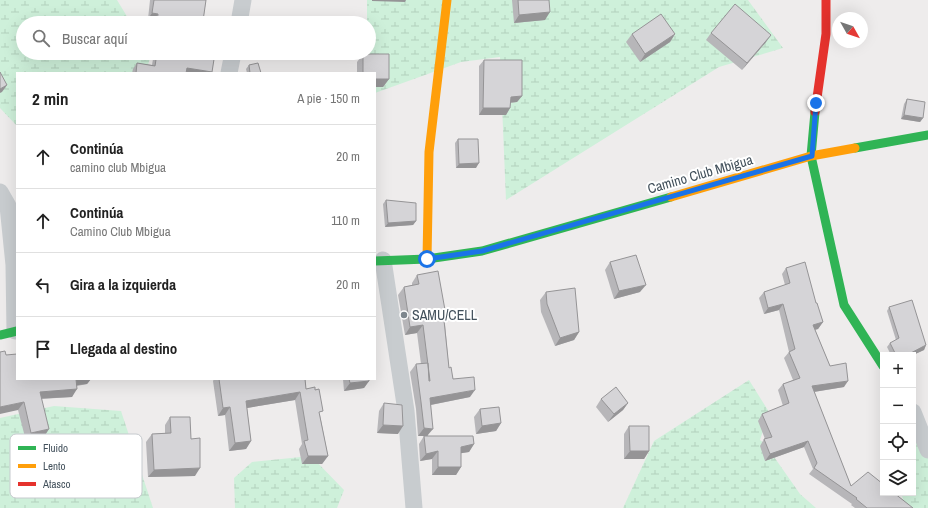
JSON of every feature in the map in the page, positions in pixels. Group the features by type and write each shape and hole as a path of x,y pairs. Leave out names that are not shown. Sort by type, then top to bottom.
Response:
{"street":[{"path":"240,16 243,0"},
{"path":"414,508 406,411 379,261 427,259 429,152 447,0"},
{"path":"826,0 826,34 816,103 812,156 844,305 880,361"},
{"path":"229,72 232,60"},
{"name":"Camino Club Mbigua","path":"427,259 482,251 812,156 928,135"},
{"path":"0,192 8,206 14,265 11,332"},
{"path":"916,420 928,450"}],"green space":[{"path":"0,0 117,0 127,16 16,16 16,60 150,60 145,72 16,72 16,125 0,108"},
{"path":"367,0 748,0 783,48 719,67 506,200 500,57 461,62 376,93 376,72 368,72 368,60 376,60 376,16 367,16"},
{"path":"749,380 769,412 760,440 765,444 800,494 816,508 623,508 654,441"},
{"path":"54,406 121,411 129,434 10,434 10,498 142,498 142,475 153,508 0,508 0,418"},
{"path":"916,442 928,446 928,508 906,508 902,496 916,496"},
{"path":"311,456 344,490 337,508 235,508 234,478 252,462"}],"building":[{"path":"154,0 206,0 204,16 158,16 158,14 152,13"},
{"path":"518,0 549,0 550,12 519,15"},
{"path":"735,4 771,35 747,63 711,33"},
{"path":"661,14 675,34 645,54 632,34"},
{"path":"376,54 389,54 389,79 376,79 376,72 363,72 363,60 376,60"},
{"path":"156,60 214,60 212,72 187,68 186,72 136,72 137,63 155,66"},
{"path":"484,60 522,60 522,96 511,97 510,108 483,108"},
{"path":"258,63 261,72 250,72 249,65"},
{"path":"0,72 7,85 0,89"},
{"path":"907,99 925,102 923,118 904,115"},
{"path":"458,139 478,139 479,163 459,164"},
{"path":"386,200 416,203 416,221 388,223"},
{"path":"636,255 646,285 619,291 610,262"},
{"path":"805,262 816,303 823,322 813,325 830,366 846,363 848,381 812,386 851,486 868,472 880,482 880,496 898,496 913,508 867,508 856,499 857,498 814,468 817,463 808,441 770,454 764,439 772,437 762,414 789,403 783,384 800,378 789,352 795,349 783,304 768,308 764,292 790,283 786,268"},
{"path":"438,271 445,310 443,311 449,368 451,367 453,379 474,377 475,390 430,398 433,429 424,428 416,364 428,363 423,325 410,327 404,287 419,284 417,275"},
{"path":"575,288 579,332 560,338 547,304 546,292"},
{"path":"912,300 926,345 913,352 894,352 890,343 899,338 889,307"},
{"path":"5,351 6,355 16,354 16,380 76,380 77,389 40,392 49,429 31,433 24,402 0,407 0,352"},
{"path":"219,380 305,380 306,389 315,387 315,390 319,389 323,411 319,412 328,456 308,456 304,441 308,440 300,392 246,401 251,441 235,443 230,407 223,408"},
{"path":"349,380 369,380 369,381 350,383"},
{"path":"616,387 628,403 614,414 601,399"},
{"path":"384,403 402,405 403,426 383,425"},
{"path":"499,407 501,423 482,426 480,409"},
{"path":"170,417 190,417 191,439 200,438 200,468 154,470 152,434 171,433"},
{"path":"629,426 649,426 649,451 630,451"},
{"path":"424,436 473,436 474,444 461,447 461,467 438,467 438,451 426,454"}],"traffic: fast":[{"path":"815,112 811,156 844,305 880,361"},
{"path":"855,148 928,135"},
{"path":"376,261 427,259 482,251 671,197"},
{"path":"0,335 16,331"}],"traffic: slow":[{"path":"427,259 429,152 447,0"},
{"path":"671,197 811,156 855,148"}],"traffic: jam":[{"path":"815,112 826,34 826,0"}],"place":[{"name":"SAMU/CELL","path":"404,315"}],"route":[{"path":"427,259 482,251 812,156 816,103"}]}
